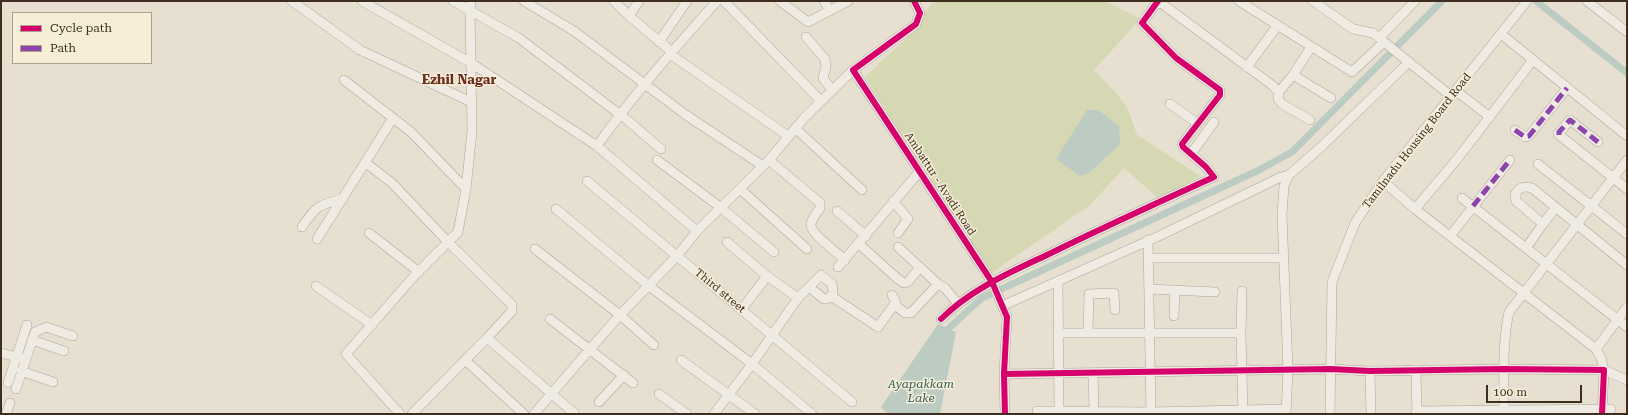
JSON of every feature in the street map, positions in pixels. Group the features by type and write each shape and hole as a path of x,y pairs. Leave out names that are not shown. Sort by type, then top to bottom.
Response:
{"street":[{"path":"292,1 360,50 471,102"},
{"path":"362,1 471,63 597,146 697,231"},
{"path":"453,1 471,5 519,38 620,114 661,149"},
{"path":"524,1 574,32 686,114 766,163 820,203 820,208 810,225 811,229 845,260"},
{"path":"614,1 628,16 671,53 788,136"},
{"path":"628,16 639,1"},
{"path":"659,42 687,1"},
{"path":"597,146 620,114 645,84 718,1"},
{"path":"724,1 821,101"},
{"path":"780,1 808,22 848,1"},
{"path":"824,1 830,11"},
{"path":"534,414 620,314 649,286 720,207 766,163 795,128 821,101 853,70 916,24 920,13 914,1"},
{"path":"941,319 958,304 992,284 1107,225 1214,177 1210,171 1183,147 1182,144 1220,95 1220,90 1176,58 1142,23 1158,1 1279,92"},
{"path":"1239,1 1352,72 1384,42 1415,1"},
{"path":"1313,1 1353,29 1368,31 1409,62 1490,117"},
{"path":"1587,1 1627,32"},
{"name":"Tamilnadu Housing Board Road","path":"1330,414 1332,282 1355,223 1383,181 1527,2"},
{"path":"400,414 346,354 419,272 458,232 466,189 472,131 471,5"},
{"path":"1247,67 1277,26"},
{"path":"1501,34 1627,136"},
{"path":"806,37 826,59 826,67 823,78 832,90"},
{"path":"1310,120 1279,102 1278,99 1279,92 1293,75 1311,47"},
{"path":"1415,209 1490,117 1533,60"},
{"path":"1001,301 1058,280 1148,240 1275,180 1289,175 1409,62"},
{"name":"Ambattur - Avadi Road","path":"853,70 920,171 992,284 1001,301 1007,317 1004,374 1005,414"},
{"path":"1293,75 1332,98"},
{"path":"344,80 411,132 466,189"},
{"path":"1515,130 1525,137 1528,136 1567,88"},
{"path":"1170,104 1197,123"},
{"path":"317,239 394,118"},
{"path":"1598,142 1570,120 1558,134 1627,189"},
{"path":"1191,154 1214,122"},
{"path":"795,128 862,190"},
{"path":"657,160 720,207 774,252"},
{"path":"1450,236 1510,160"},
{"path":"1504,413 1506,322 1509,312 1627,160"},
{"path":"366,162 392,183 448,242 512,305 512,311 412,414"},
{"path":"1538,164 1627,234"},
{"path":"838,267 920,171"},
{"path":"1037,411 1059,413 1286,412 1288,370 1282,214 1284,186 1289,175"},
{"name":"Third street","path":"587,181 852,402"},
{"path":"1383,181 1415,209 1596,350 1601,358 1604,370 1605,411 1416,413 1416,370"},
{"path":"1543,224 1516,201 1515,194 1521,188 1532,188 1627,265"},
{"path":"740,189 807,248"},
{"path":"1462,198 1627,327"},
{"path":"302,227 311,213 318,206 343,199"},
{"path":"893,202 908,219 898,233"},
{"path":"1526,248 1556,207"},
{"path":"556,209 649,286 752,364 812,414"},
{"path":"837,210 866,236"},
{"path":"370,233 419,272"},
{"path":"1148,240 1151,413"},
{"path":"727,242 768,276 798,298"},
{"path":"859,244 904,283 908,282 920,267"},
{"path":"898,247 938,284 945,288 958,304"},
{"path":"535,249 620,314 654,345"},
{"path":"1149,258 1284,258"},
{"path":"714,414 752,364 798,298 821,275 832,284 831,296"},
{"path":"742,309 768,276"},
{"path":"1058,280 1059,413"},
{"path":"895,305 905,313 911,313 938,284"},
{"path":"316,286 372,325"},
{"path":"809,287 824,300 831,296"},
{"path":"1149,289 1215,292"},
{"path":"1174,316 1175,290"},
{"path":"1242,291 1241,333 1243,412"},
{"path":"1088,333 1089,294 1114,293 1115,310"},
{"path":"831,296 878,327 895,305 896,300 892,295"},
{"path":"1596,350 1627,307"},
{"path":"550,319 633,383"},
{"path":"8,383 16,356 28,325"},
{"path":"16,388 35,332 46,326 73,336"},
{"path":"1058,333 1241,333"},
{"path":"487,338 575,414"},
{"path":"32,340 64,351"},
{"path":"1,353 26,359"},
{"path":"465,360 524,414"},
{"path":"682,360 730,394 755,414"},
{"path":"1004,374 1330,369 1370,371 1504,369 1604,370 1627,380"},
{"path":"21,371 53,382"},
{"path":"1370,371 1371,414"},
{"path":"1093,373 1094,412"},
{"path":"599,402 624,375"},
{"path":"659,394 686,414"},
{"path":"6,414 10,403"}],"green space":[{"path":"934,1 1105,1 1139,18 1135,25 1094,70 1118,95 1128,109 1137,135 1200,176 1159,199 1124,168 1090,205 990,274 865,77 915,30 920,18"}],"water":[{"path":"1087,110 1098,110 1119,126 1120,144 1089,173 1080,176 1056,159"},
{"name":"Ayapakkam Lake","path":"938,324 956,332 940,414 888,414 881,407"}],"waterway":[{"path":"948,329 982,298 1257,171 1292,152 1442,1"},
{"path":"1536,1 1627,73"}],"marked path":[{"path":"1515,130 1525,137 1529,136 1567,88"},
{"path":"1559,135 1559,132 1570,120 1598,142"},
{"path":"1473,206 1510,160"}],"cycle path":[{"path":"914,1 920,13 916,24 853,70 992,282 1007,317 1004,374 1005,414"},
{"path":"941,319 965,299 992,282 1111,224 1214,177 1206,167 1183,147 1182,144 1220,95 1220,90 1176,58 1142,23 1158,1"},
{"path":"1004,374 1330,369 1370,371 1504,369 1604,370 1602,414"}],"district":[{"name":"Ezhil Nagar","path":"459,80"}]}
